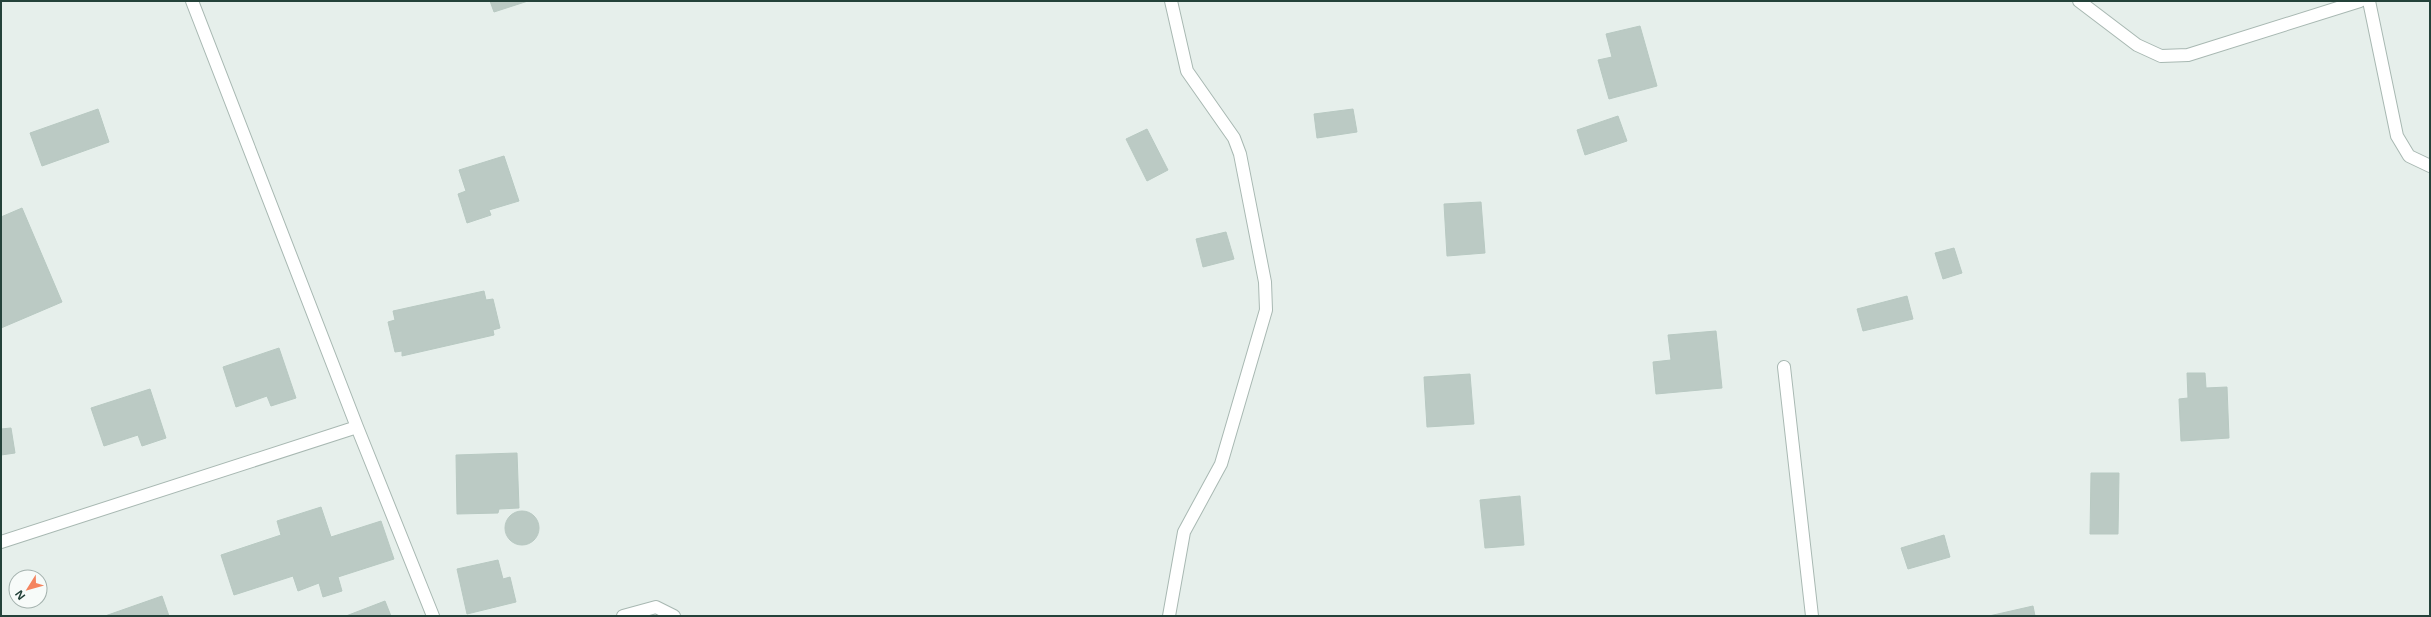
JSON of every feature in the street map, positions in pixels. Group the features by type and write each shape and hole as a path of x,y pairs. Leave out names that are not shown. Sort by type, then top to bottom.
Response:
{"street":[{"path":"192,1 357,427 433,616"},
{"path":"1169,616 1184,532 1221,464 1266,310 1265,282 1240,154 1234,138 1187,71 1171,1"},
{"path":"2079,1 2137,45 2161,56 2188,55 2360,1"},
{"path":"2369,1 2397,136 2409,156 2430,166"},
{"path":"1784,367 1812,616"},
{"path":"1,542 357,427"},
{"path":"623,616 656,608 674,616"}],"building":[{"path":"490,1 528,1 494,12"},
{"path":"1640,26 1657,86 1609,99 1598,60 1612,57 1606,34"},
{"path":"98,109 109,142 42,166 30,133"},
{"path":"1353,109 1357,132 1317,138 1314,114"},
{"path":"1618,116 1627,141 1585,155 1577,130"},
{"path":"1147,129 1168,170 1147,181 1126,139"},
{"path":"504,156 519,201 489,210 491,215 467,223 458,194 466,191 459,170"},
{"path":"1481,202 1485,253 1447,256 1444,204"},
{"path":"22,208 62,302 1,328 1,217"},
{"path":"1226,232 1234,259 1203,267 1196,239"},
{"path":"1954,248 1962,273 1943,279 1935,253"},
{"path":"484,291 486,300 493,299 500,328 493,330 494,335 402,356 402,351 395,352 388,322 395,320 393,311"},
{"path":"1907,296 1913,319 1863,331 1857,309"},
{"path":"1716,331 1722,388 1656,394 1653,362 1671,360 1668,335"},
{"path":"279,348 296,398 271,406 267,396 236,407 223,367"},
{"path":"2187,373 2205,373 2206,388 2227,387 2229,438 2181,441 2179,399 2188,398"},
{"path":"1470,374 1474,424 1427,427 1424,377"},
{"path":"150,389 166,438 142,446 138,435 104,446 91,408"},
{"path":"11,428 15,453 1,455 1,429"},
{"path":"517,453 519,508 499,509 498,513 457,514 456,455"},
{"path":"2091,473 2119,473 2118,534 2090,534"},
{"path":"1520,496 1524,545 1485,548 1480,500"},
{"path":"321,507 331,537 381,521 394,559 338,577 342,591 323,597 319,583 298,591 293,576 234,595 221,555 281,535 277,521"},
{"path":"525,511 534,516 538,521 538,535 534,540 529,544 519,545 515,544 506,535 505,525 506,521 515,512"},
{"path":"1944,535 1950,557 1908,569 1901,548"},
{"path":"498,560 503,579 510,577 516,602 467,614 457,569"},
{"path":"162,596 169,616 105,616"},
{"path":"385,601 391,616 346,616"},
{"path":"2033,606 2035,616 1989,616"}]}
